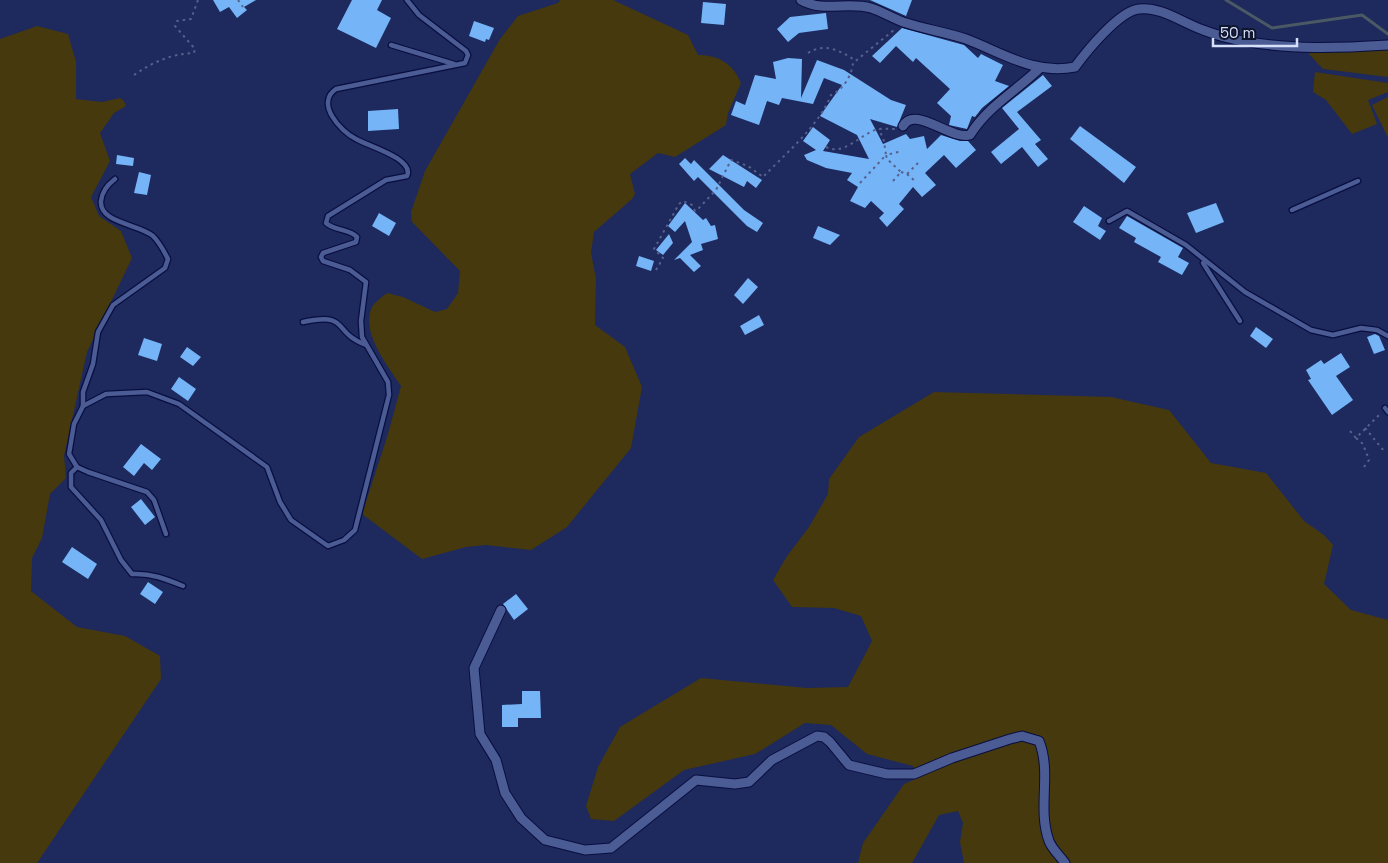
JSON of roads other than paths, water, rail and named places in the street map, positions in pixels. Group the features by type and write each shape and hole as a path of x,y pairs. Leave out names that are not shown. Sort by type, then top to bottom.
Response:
{"street":[{"path":"801,0 825,8 860,5 903,22 949,33 1020,63 1040,68 1064,69 1075,67 1087,50 1125,15 1138,9 1152,10 1203,30 1243,41 1320,47 1384,45"},
{"path":"903,126 911,118 917,118 946,131 970,135 993,106 1023,84 1040,68"},
{"path":"501,610 474,668 480,734 496,760 505,793 521,818 545,840 585,850 611,848 696,780 735,784 749,782 772,760 817,736 824,737 830,742 849,765 887,774 914,774 952,758 1022,736 1039,741 1046,761 1044,819 1050,842 1065,863"}],"lane":[{"path":"83,406 106,394 146,392 178,404 267,467 280,502 291,520 328,546 344,540 355,530 389,395 388,382 362,337 361,321 366,282 350,270 323,261 321,257 323,253 356,242 357,237 354,234 332,229 326,223 328,216 386,180 408,176 409,172 408,166 384,150 354,138 334,119 328,108 329,93 336,88 465,63 468,55 466,51 419,15 407,0"},
{"path":"391,45 456,64"},
{"path":"115,179 105,187 101,200 101,209 105,215 152,236 168,259 165,268 113,304 98,332 93,364 83,392 83,406 74,424 69,454 77,467 147,492 154,500 166,534"},
{"path":"1292,210 1358,181"},
{"path":"1109,221 1127,211 1186,245 1244,292 1311,330 1333,335 1361,328 1377,330 1388,336"},
{"path":"1201,259 1240,321"},
{"path":"302,322 324,318 333,319 353,340 367,346"},
{"path":"77,467 71,473 71,487 101,520 124,564 132,574 145,574 164,578 184,586"}],"waterway":[{"path":"1226,0 1272,28 1362,15 1388,34"}]}
